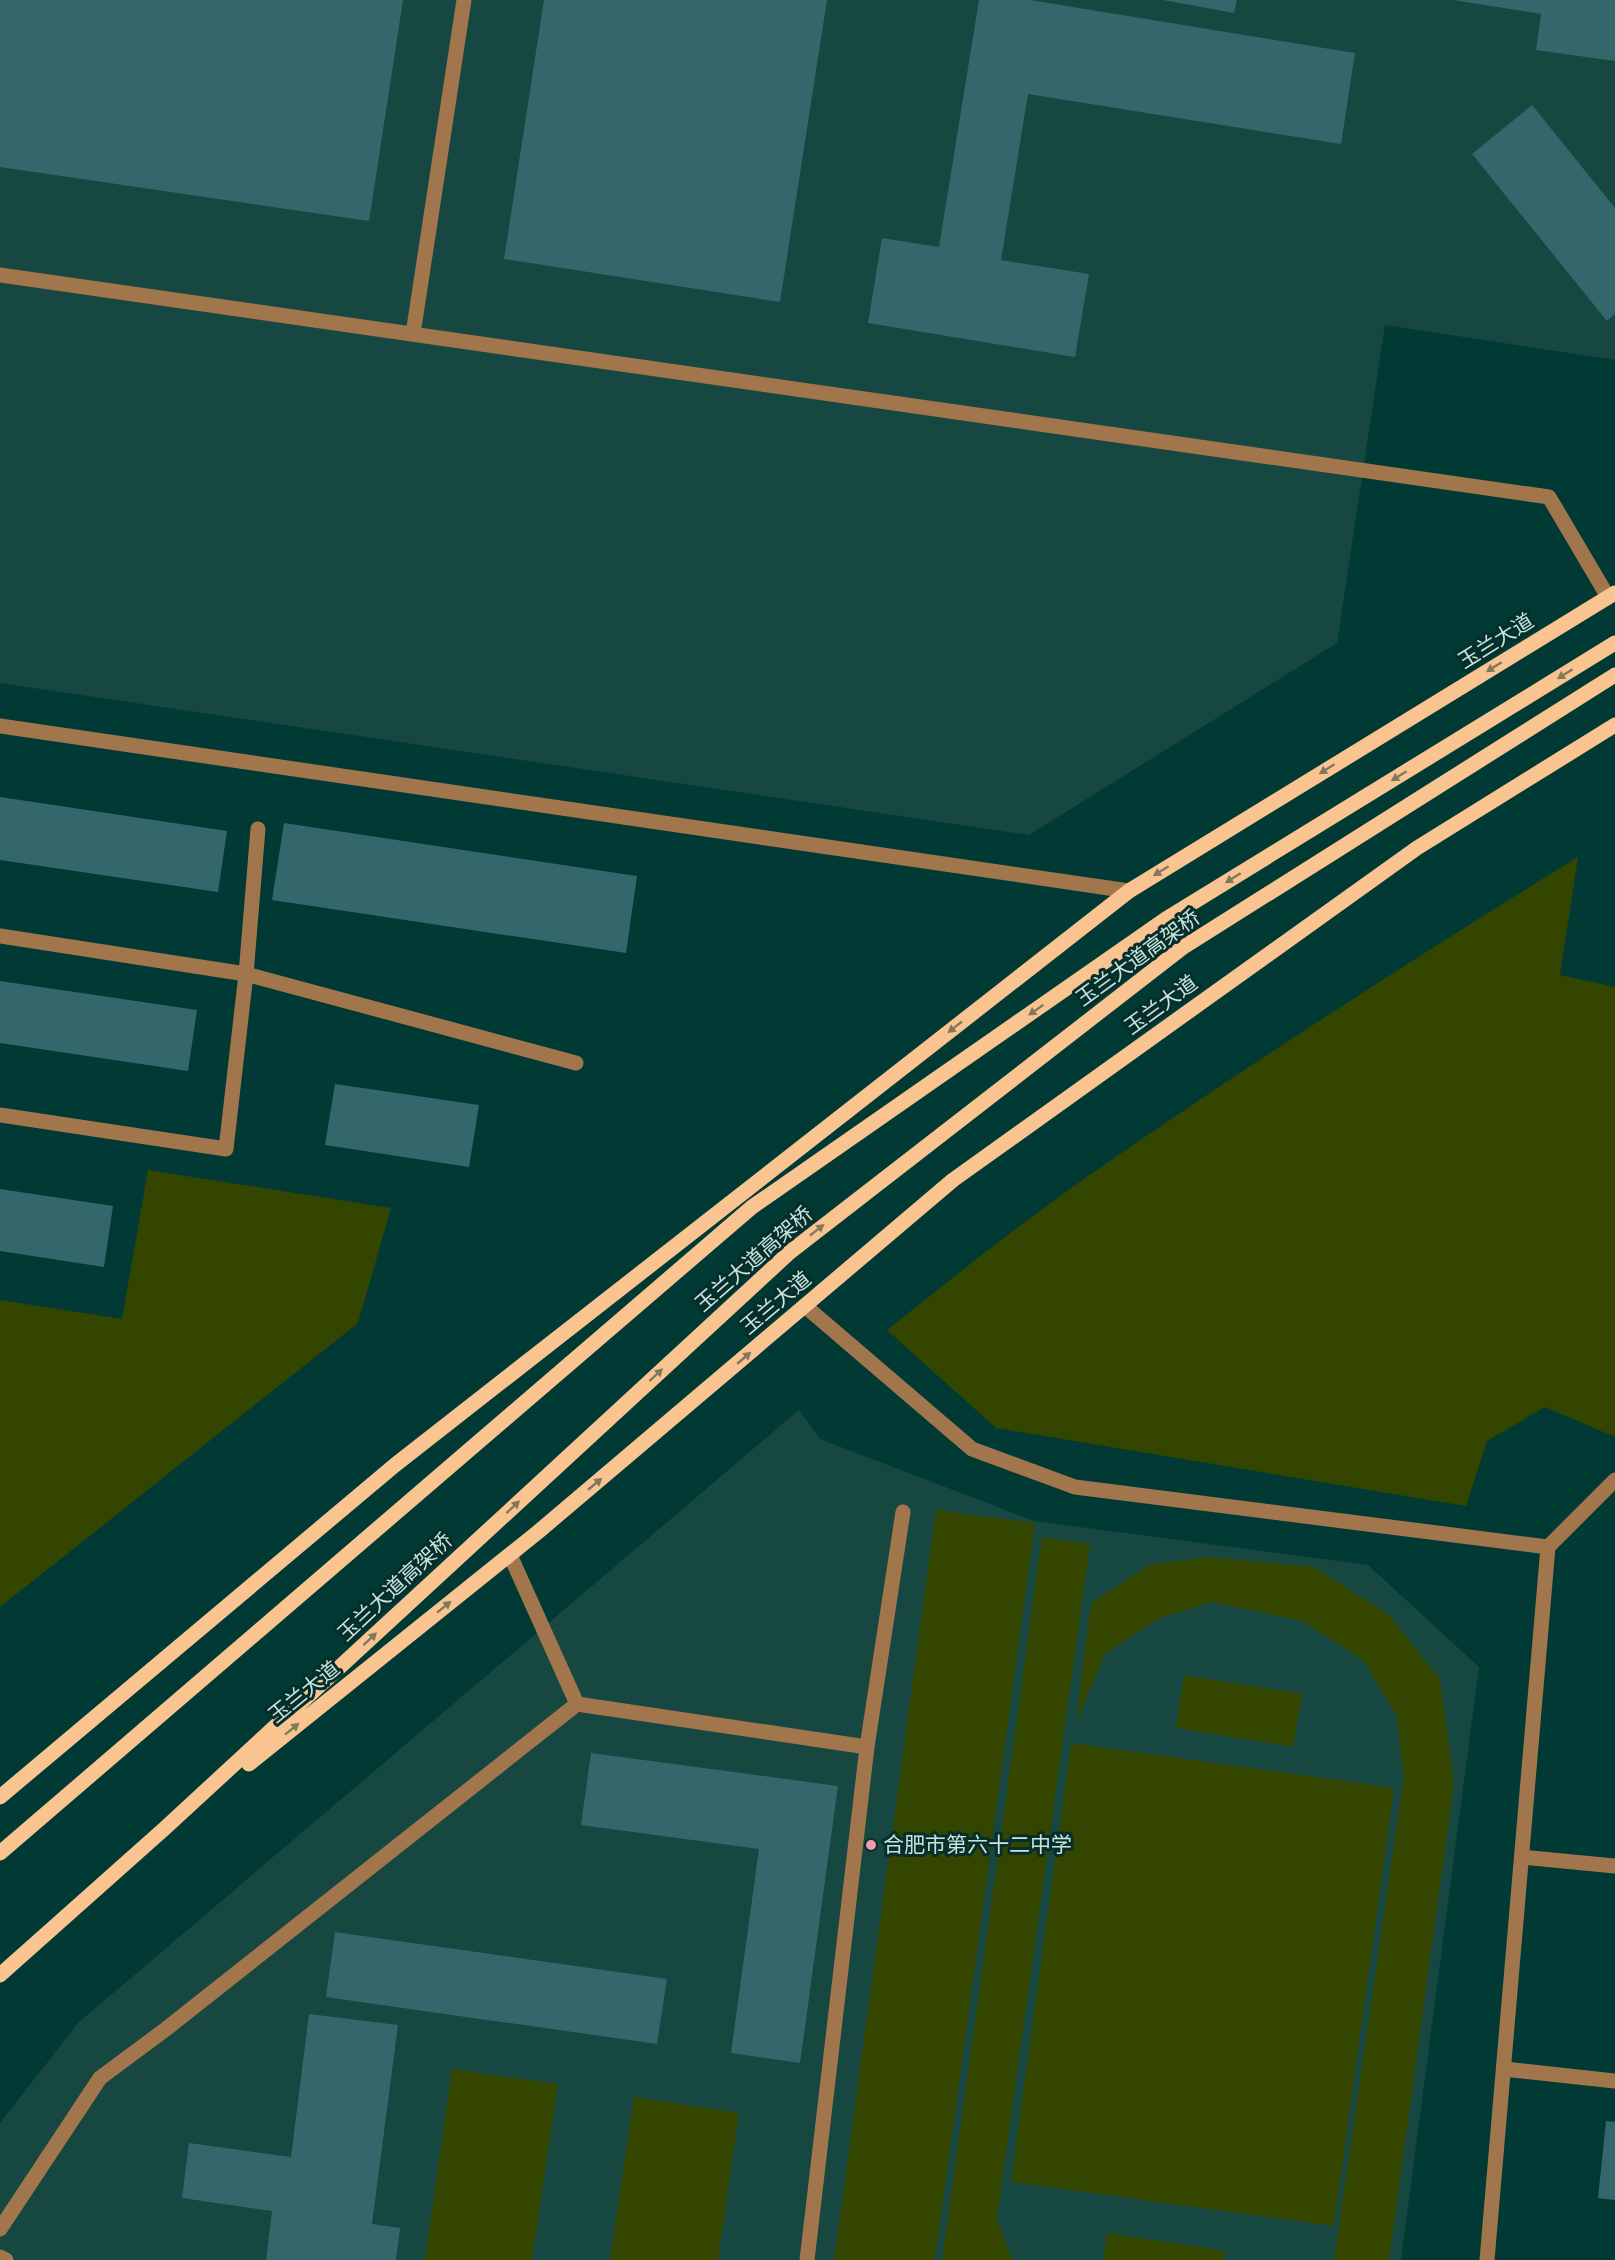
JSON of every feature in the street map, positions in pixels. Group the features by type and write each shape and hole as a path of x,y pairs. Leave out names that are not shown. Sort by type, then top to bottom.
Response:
{"main road":[{"name":"玉兰大道","path":"0,1797 394,1465 1129,891 1611,595"},
{"name":"玉兰大道高架桥","path":"0,1853 752,1207 1166,919 1615,643"},
{"name":"玉兰大道高架桥","path":"0,1975 164,1829 790,1252 1182,948 1615,675"},
{"name":"玉兰大道","path":"0,1962 510,1555 953,1180 1417,849 1615,725"}],"street":[{"path":"413,334 465,0"},
{"path":"0,275 1549,497 1611,595"},
{"path":"0,726 1129,891"},
{"path":"0,1115 226,1149 246,974 258,829"},
{"path":"0,936 246,974 576,1064"},
{"path":"805,1306 972,1449 1075,1487 1548,1547"},
{"path":"1487,2260 1548,1547 1615,1480"},
{"path":"807,2260 867,1747 903,1512"},
{"path":"510,1555 577,1704"},
{"path":"0,2229 100,2078 577,1704 867,1747"},
{"path":"1522,1857 1615,1866"},
{"path":"1504,2069 1615,2081"},
{"path":"0,2257 6,2260"}],"shaded area":[{"path":"0,0 1615,0 1615,360 1385,325 1337,643 1029,835 0,683"},
{"name":"合肥市第六十二中学","path":"799,1410 820,1439 1034,1521 1368,1565 1479,1667 1401,2260 0,2260 0,2123 78,2023"}],"green space":[{"path":"1578,857 1560,975 1615,987 1615,1437 1545,1407 1487,1441 1466,1506 996,1428 887,1330 1032,1217 1203,1097"},
{"path":"148,1170 391,1208 358,1323 0,1607 0,1300 122,1319"},
{"path":"936,1510 1035,1523 935,2260 834,2260"},
{"path":"1042,1537 1090,1544 997,2218 1012,2260 942,2260"},
{"path":"1207,1557 1314,1567 1388,1614 1440,1679 1454,1783 1389,2260 1334,2260 1404,1776 1396,1714 1363,1660 1302,1621 1212,1602 1157,1619 1105,1654 1076,1722 1091,1603 1149,1565"},
{"path":"1184,1675 1302,1694 1293,1747 1176,1728"},
{"path":"1071,1743 1394,1788 1334,2226 1011,2182"},
{"path":"452,2069 558,2084 532,2260 425,2260"},
{"path":"634,2097 739,2113 718,2260 610,2260"},
{"path":"1107,2233 1225,2251 1223,2260 1103,2260"}],"building":[{"path":"0,0 403,0 369,221 0,167"},
{"path":"544,0 827,0 780,302 504,259"},
{"path":"979,0 1030,0 1355,53 1341,144 1028,94 1001,260 1089,274 1075,357 868,323 882,238 939,247"},
{"path":"1163,0 1237,0 1234,13"},
{"path":"1453,0 1615,0 1615,61 1536,50 1541,14"},
{"path":"1532,105 1615,208 1615,314 1607,321 1472,154"},
{"path":"0,797 227,831 218,892 0,860"},
{"path":"284,823 637,876 626,953 272,900"},
{"path":"0,981 197,1010 188,1071 0,1043"},
{"path":"335,1084 479,1105 469,1167 325,1145"},
{"path":"0,1189 113,1206 104,1267 0,1251"},
{"path":"591,1753 838,1786 800,2063 731,2053 759,1849 581,1825"},
{"path":"335,1932 667,1979 657,2044 326,1997"},
{"path":"309,2014 398,2025 372,2224 400,2228 396,2260 266,2260 272,2211 182,2198 189,2143 291,2157"},
{"path":"1606,2121 1615,2122 1615,2200 1598,2198"}],"place":[{"name":"合肥市第六十二中学","path":"871,1845"}]}
